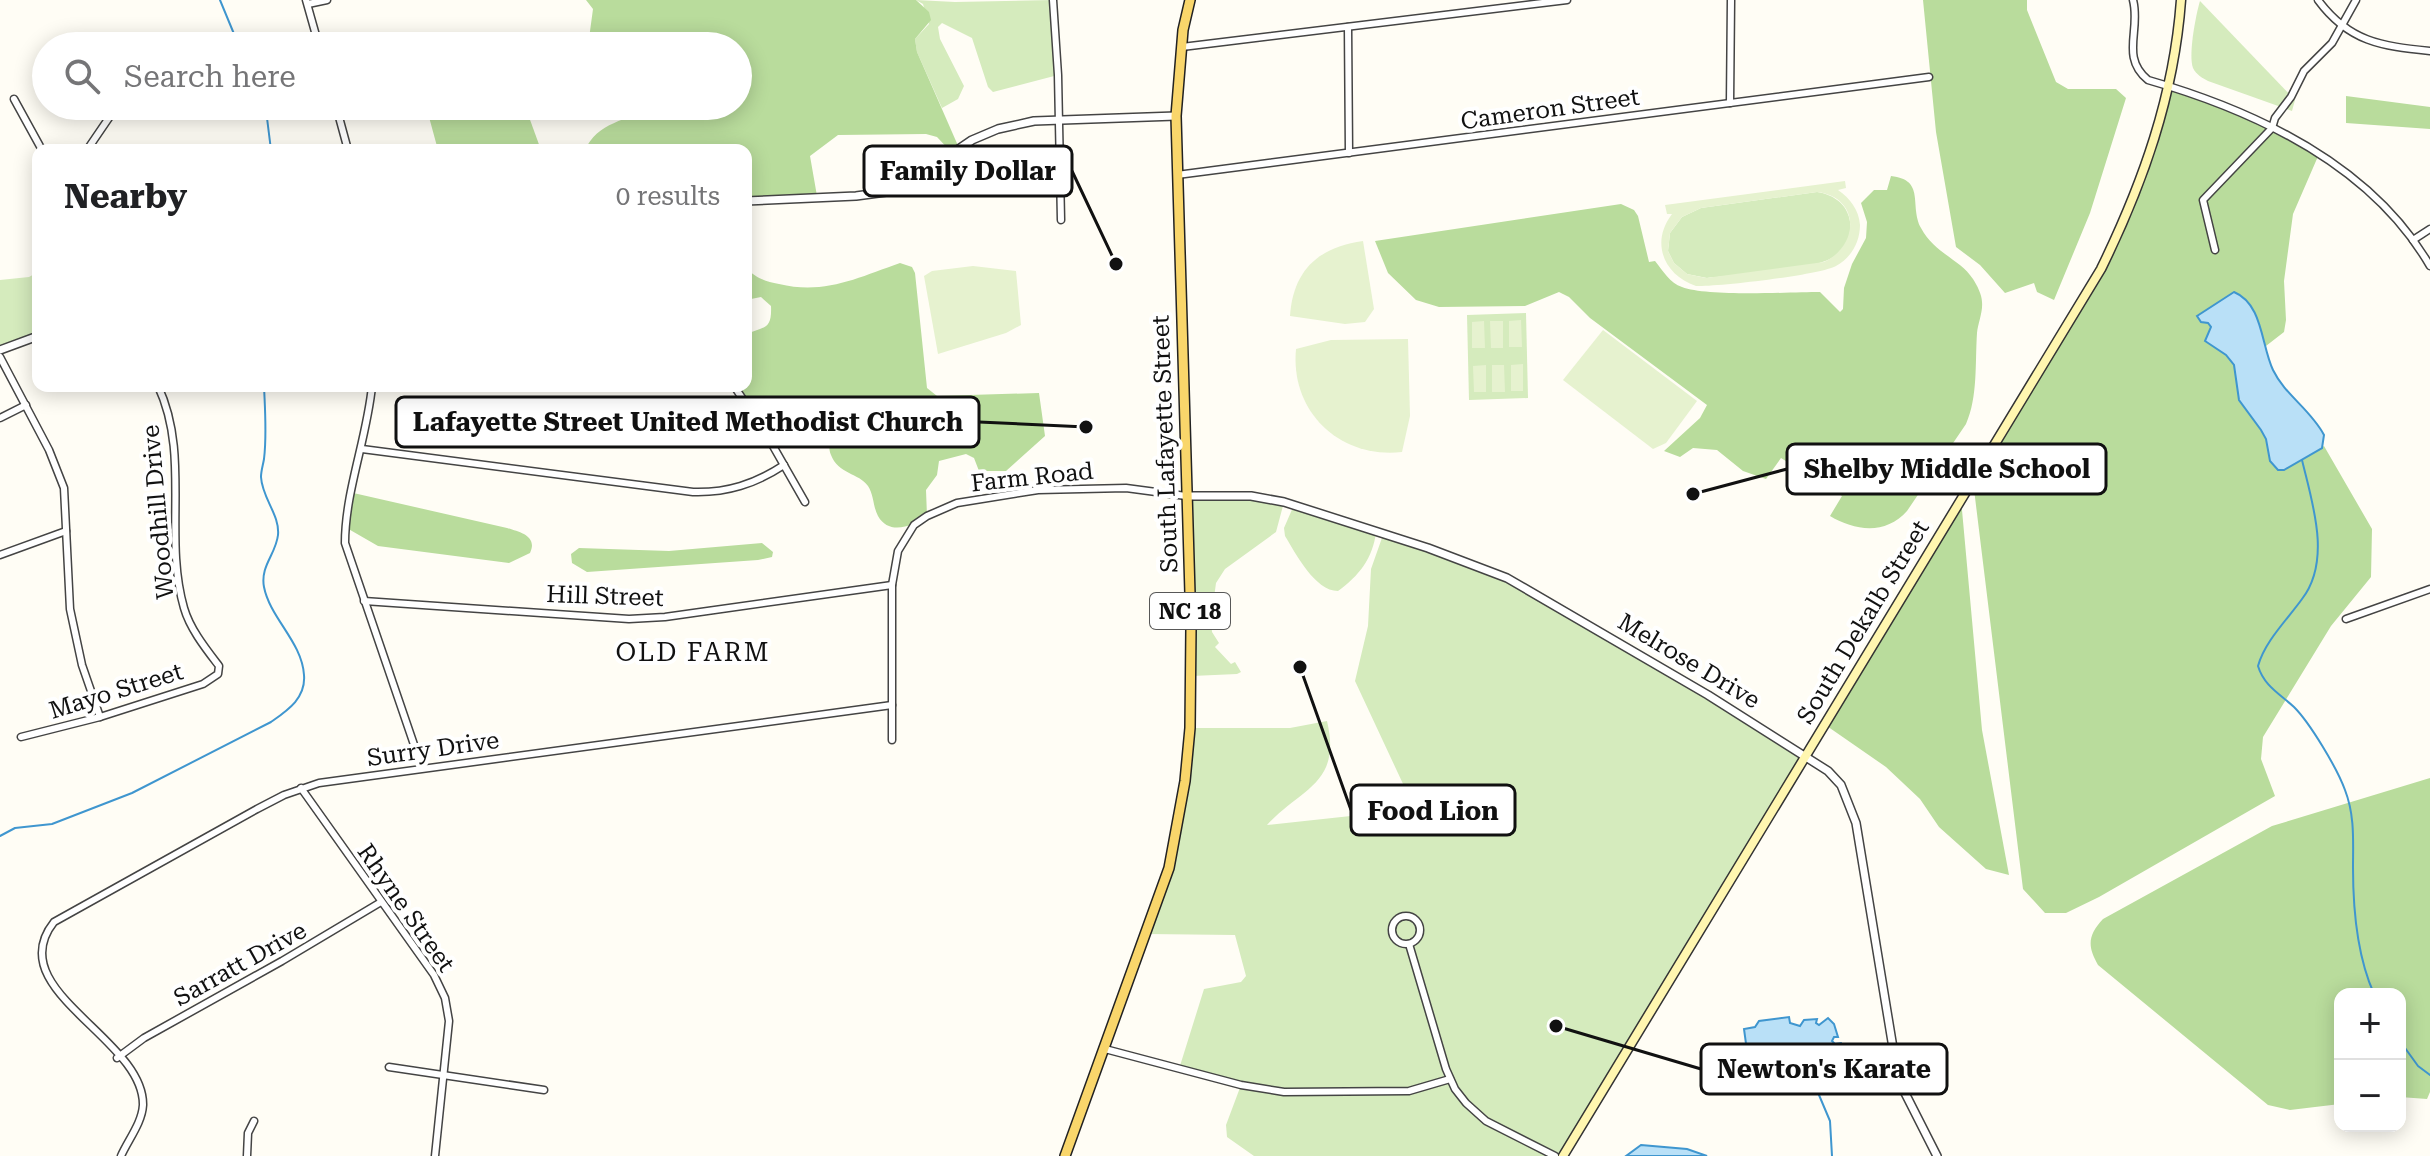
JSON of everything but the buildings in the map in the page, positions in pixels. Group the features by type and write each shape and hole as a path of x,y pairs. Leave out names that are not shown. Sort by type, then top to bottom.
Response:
{"main road":[{"name":"South Lafayette Street","path":"1065,1156 1169,868 1185,781 1192,676 1176,116 1181,47 1190,0"},
{"name":"South Dekalb Street","path":"1563,1156 2101,269 2143,178 2170,86 2181,0"}],"street":[{"path":"315,32 307,2 327,0"},
{"path":"1053,0 1061,220"},
{"path":"1181,47 1567,0"},
{"path":"1730,103 1731,0"},
{"path":"2133,0 2136,10 2133,57 2135,65 2148,80 2272,128 2327,159 2366,186 2413,240 2430,266"},
{"path":"2318,0 2332,19 2366,40 2385,47 2430,51"},
{"path":"2215,250 2203,200 2272,128 2304,71 2332,43 2356,0"},
{"path":"1348,27 1349,153"},
{"name":"Cameron Street","path":"1177,175 1929,77"},
{"path":"14,99 39,144"},
{"path":"752,201 886,192 909,183 959,148 998,129 1034,121 1176,116"},
{"path":"91,144 107,120"},
{"path":"340,120 346,144"},
{"path":"2413,240 2430,229"},
{"path":"0,350 32,338"},
{"path":"0,357 49,450 64,488 70,609 100,717"},
{"name":"Woodhill Drive","path":"160,392 173,425 177,568 184,608 191,625 219,666 218,674"},
{"path":"371,392 348,508 345,543 422,768"},
{"path":"738,392 805,502"},
{"path":"0,418 26,405"},
{"path":"362,449 693,492 719,492 748,484 784,465"},
{"name":"Farm Road","path":"892,740 892,585 898,551 914,525 957,503 1038,490 1126,488 1186,496"},
{"name":"Melrose Drive","path":"1186,496 1251,496 1284,502 1428,548 1507,578 1806,754 1835,777 1854,813 1896,1066 1905,1093 1937,1156"},
{"path":"0,555 66,531"},
{"name":"Hill Street","path":"364,601 629,619 665,617 892,585"},
{"path":"2346,619 2430,589"},
{"name":"Mayo Street","path":"21,737 100,717 203,684 218,674"},
{"name":"Surry Drive","path":"38,935 54,922 98,897 301,788 342,779 892,705"},
{"name":"Rhyne Street","path":"301,788 434,975 445,998 449,1021 435,1156"},
{"name":"Sarratt Drive","path":"117,1058 144,1038 381,902"},
{"path":"1404,917 1413,918 1419,926 1419,935 1409,944 1400,943 1392,933 1393,924 1404,917"},
{"path":"1409,944 1450,1079 1466,1103 1486,1121 1555,1156"},
{"path":"87,1033 117,1058 136,1081 143,1104 141,1116 121,1156"},
{"path":"1105,1049 1241,1085 1284,1092 1409,1091 1450,1079"},
{"path":"389,1067 544,1090"},
{"path":"247,1156 248,1133 254,1121"}],"green space":[{"path":"586,0 916,0 929,12 931,20 915,39 917,52 959,148 952,153 937,137 926,134 838,135 810,156 817,196 752,201 752,144 588,144 605,128 621,120 752,120 752,32 590,32 593,9"},
{"path":"916,0 1053,0 1058,75 993,92 988,87 972,38 942,23 938,27 940,39 964,86 958,99 942,108 917,52 915,39 929,24 923,4"},
{"path":"1923,0 2027,0 2027,10 2056,82 2068,89 2116,89 2126,98 2090,213 2054,300 2037,292 2034,283 2005,293 1980,265 1956,247 1936,132"},
{"path":"2200,1 2295,100 2292,111 2208,81 2196,72 2192,62 2192,45"},
{"path":"2170,86 2262,123 2319,154 2293,214 2284,281 2284,332 2235,370 2239,400 2261,430 2270,461 2278,470 2324,446 2372,529 2371,577 2331,626 2263,737 2261,759 2275,796 2099,897 2066,913 2045,913 2023,889 1973,481 2119,232"},
{"path":"2346,96 2430,107 2430,129 2346,123"},
{"path":"430,120 530,120 539,144 436,144"},
{"path":"1891,176 1902,178 1913,188 1921,228 1933,244 1968,272 1979,290 1982,306 1977,333 1974,391 1966,424 1907,511 1899,519 1880,527 1850,525 1830,516 1842,496 1781,458 1766,479 1743,471 1717,450 1693,448 1680,457 1664,451 1700,418 1707,405 1590,318 1569,297 1559,292 1525,306 1439,307 1416,300 1388,273 1375,241 1621,204 1634,210 1638,216 1649,262 1655,261 1678,285 1694,290 1729,293 1820,292 1840,312 1852,264 1866,238 1867,222 1861,203 1874,190 1887,190"},
{"path":"1845,181 1846,188 1838,190 1856,209 1860,231 1850,254 1836,266 1768,280 1696,286 1676,274 1664,257 1662,236 1672,214 1667,214 1665,205","holes":["1817,192 1831,196 1848,212 1849,234 1836,254 1824,262 1706,278 1687,274 1674,263 1668,251 1670,233 1682,217 1701,208"]},
{"path":"1817,192 1841,203 1850,223 1847,241 1840,251 1820,263 1707,278 1687,274 1674,263 1668,251 1670,233 1682,217 1701,208"},
{"path":"1363,241 1374,309 1365,322 1345,324 1290,316 1296,286 1311,264 1333,249"},
{"path":"900,263 912,267 927,388 937,396 1039,393 1045,436 1006,471 979,471 974,458 966,454 939,461 937,475 926,490 927,516 908,526 888,526 883,522 864,482 834,461 827,432 821,425 807,424 772,443 759,423 726,436 716,434 713,427 716,415 740,395 738,392 752,392 752,332 769,323 771,306 761,297 752,299 752,273 769,282 795,287 826,286"},
{"path":"973,266 1016,271 1021,325 1006,333 938,354 924,276 932,271"},
{"path":"32,275 32,338 0,350 0,280"},
{"path":"1526,313 1528,398 1469,400 1467,315"},
{"path":"1521,320 1522,347 1509,347 1509,321"},
{"path":"1484,321 1485,348 1472,348 1472,322"},
{"path":"1490,321 1503,321 1503,348 1491,348"},
{"path":"1603,330 1697,401 1666,443 1653,449 1563,380"},
{"path":"1408,339 1410,416 1402,452 1358,448 1324,427 1301,393 1296,372 1296,349 1331,340"},
{"path":"1523,364 1523,391 1511,391 1511,365"},
{"path":"1486,365 1486,392 1474,392 1473,366"},
{"path":"1492,365 1504,365 1505,392 1492,392"},
{"path":"349,492 517,531 530,539 532,547 530,553 509,563 378,546 345,527"},
{"path":"1186,496 1251,496 1284,502 1276,532 1225,569 1216,583 1211,620 1212,632 1219,643 1215,647 1231,664 1235,662 1241,672 1237,674 1192,676"},
{"path":"1961,499 1982,730 2009,875 1986,869 1939,827 1920,799 1886,767 1824,724"},
{"path":"1294,505 1376,532 1364,566 1338,591 1314,578 1285,536 1284,528"},
{"path":"1383,535 1507,578 1806,754 1563,1156 1254,1156 1227,1137 1226,1125 1241,1085 1179,1069 1204,989 1241,982 1246,976 1235,935 1147,934 1169,868 1190,728 1290,728 1327,721 1329,759 1324,772 1267,825 1406,810 1410,806 1411,801 1355,681 1368,626 1371,569"},
{"path":"762,543 773,552 772,557 587,572 572,563 571,554 579,548 669,551"},
{"path":"2430,778 2430,1092 2427,1099 2406,1097 2406,988 2334,988 2334,1105 2290,1110 2268,1105 2098,965 2091,941 2094,930 2103,919 2272,826"}],"water":[{"path":"2234,292 2244,298 2256,315 2278,379 2324,435 2322,448 2284,470 2278,470 2270,461 2266,439 2239,400 2234,365 2226,355 2205,341 2211,327 2197,316"},
{"path":"1789,1017 1790,1023 1800,1026 1804,1020 1817,1019 1819,1025 1828,1018 1834,1024 1838,1037 1832,1041 1841,1043 1846,1050 1841,1061 1836,1059 1832,1064 1770,1081 1761,1080 1747,1051 1744,1029 1755,1027 1759,1021"},
{"path":"1641,1145 1687,1149 1707,1156 1626,1156"}],"waterway":[{"path":"220,0 233,32"},
{"path":"267,120 270,144"},
{"path":"0,836 15,828 52,824 132,793 271,722 299,697 304,683 302,663 272,609 263,580 278,535 261,477 265,441 264,392"},
{"path":"2302,460 2317,531 2316,567 2311,584 2271,639 2258,666 2268,684 2308,724 2330,758 2345,790 2353,829 2357,932 2372,988"},
{"path":"2406,1049 2418,1066 2430,1075"},
{"path":"1808,1069 1830,1121 1832,1156"}],"place":[{"name":"Family Dollar","path":"1116,264"},
{"name":"Lafayette Street United Methodist Church","path":"1086,427"},
{"name":"Shelby Middle School","path":"1693,494"},
{"name":"Food Lion","path":"1300,667"},
{"name":"Newton's Karate","path":"1556,1026"}],"district":[{"name":"OLD FARM","path":"693,652"}]}
